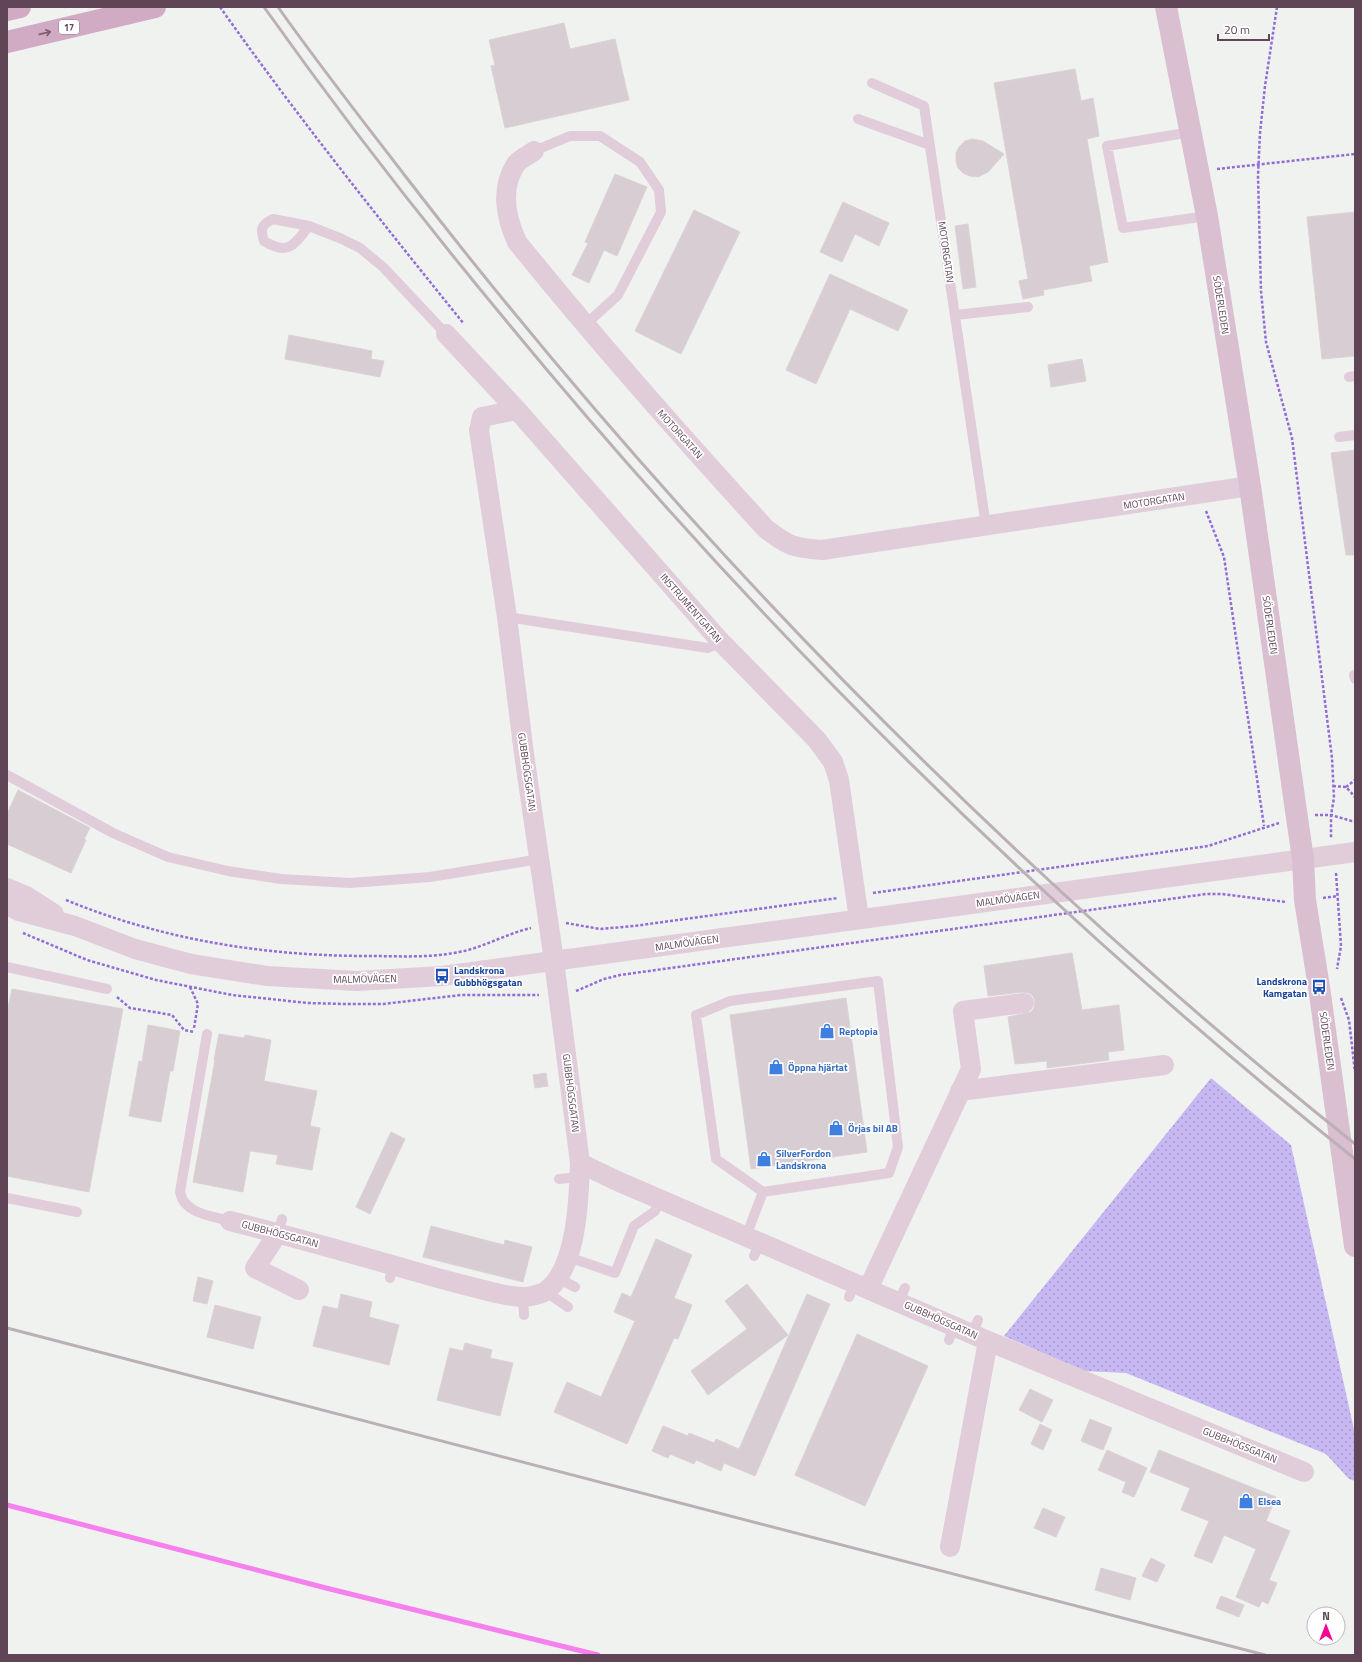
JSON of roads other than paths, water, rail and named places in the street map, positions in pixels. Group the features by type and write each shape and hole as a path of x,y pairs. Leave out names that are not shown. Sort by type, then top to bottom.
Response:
{"main road":[{"path":"7,10 20,7"},
{"name":"17","path":"7,42 155,7"}],"street":[{"name":"SÖDERLEDEN","path":"1166,7 1207,216 1250,486 1298,818 1303,859 1305,900 1319,987 1355,1246"},
{"name":"MOTORGATAN","path":"534,151 517,163 507,182 506,206 510,228 517,242 585,325 677,431 766,529 782,541 798,548 822,550 1250,486"},
{"name":"INSTRUMENTGATAN","path":"446,334 517,410 721,642 817,740 832,762 839,780 859,919"},
{"name":"GUBBHÖGSGATAN","path":"230,1221 253,1219 280,1226 392,1272 450,1288 500,1294 524,1306 559,1286 573,1237 578,1210 580,1170 554,961 524,754 507,617 479,430 482,417 517,410"},
{"name":"MALMÖVÄGEN","path":"7,905 19,911 75,926 135,949 191,964 266,976 357,981 442,976 1355,852"},
{"name":"MALMÖVÄGEN","path":"7,888 26,896 75,926"},
{"path":"858,1289 971,1069 963,1011 1024,1003"},
{"path":"960,1091 1164,1065"},
{"name":"GUBBHÖGSGATAN","path":"580,1170 615,1180 660,1199 753,1245 858,1289 902,1295 968,1332 1304,1472"},
{"path":"280,1226 255,1268 299,1290"},
{"path":"950,1547 968,1332"}],"lane":[{"name":"MOTORGATAN","path":"872,83 924,106 986,526"},
{"path":"858,119 930,145"},
{"path":"1191,132 1106,146 1123,228 1207,216"},
{"path":"534,151 570,136 600,136 640,162 660,190 661,212 618,295 585,325"},
{"path":"309,226 360,248 383,267 446,334"},
{"path":"955,315 1028,307"},
{"path":"1339,437 1355,435"},
{"path":"507,617 708,648 721,642"},
{"path":"7,775 113,833 161,854 228,871 281,879 350,883 430,877 540,859"},
{"path":"7,967 107,989"},
{"path":"878,981 898,1147 889,1173 763,1192 716,1159 696,1015 730,1001 878,981"},
{"path":"206,1034 180,1192 181,1198 187,1206 197,1212 230,1221"},
{"path":"559,1179 580,1170"},
{"path":"753,1245 763,1192"},
{"path":"7,1198 77,1212"},
{"path":"568,1257 615,1273 634,1226 654,1211 660,1199"},
{"path":"559,1286 568,1307"}],"waterway":[{"path":"7,1505 326,1588 598,1655"}],"railway":[{"path":"264,7 381,165 503,317 600,432 699,544 802,653 907,760 1015,864 1126,965 1239,1064 1355,1159"},
{"path":"278,7 325,72 406,177 512,310 621,439 734,566 852,689 972,808 1097,924 1224,1036 1355,1144"},
{"path":"7,1328 1265,1655"}],"place":[{"name":"Landskrona Gubbhögsgatan","path":"442,976"},
{"name":"Landskrona Kamgatan","path":"1319,987"},
{"name":"Reptopia","path":"827,1031"},
{"name":"Öppna hjärtat","path":"776,1067"},
{"name":"Örjas bil AB","path":"836,1128"},
{"name":"SilverFordon Landskrona","path":"764,1159"},
{"name":"Elsea","path":"1246,1501"}]}
